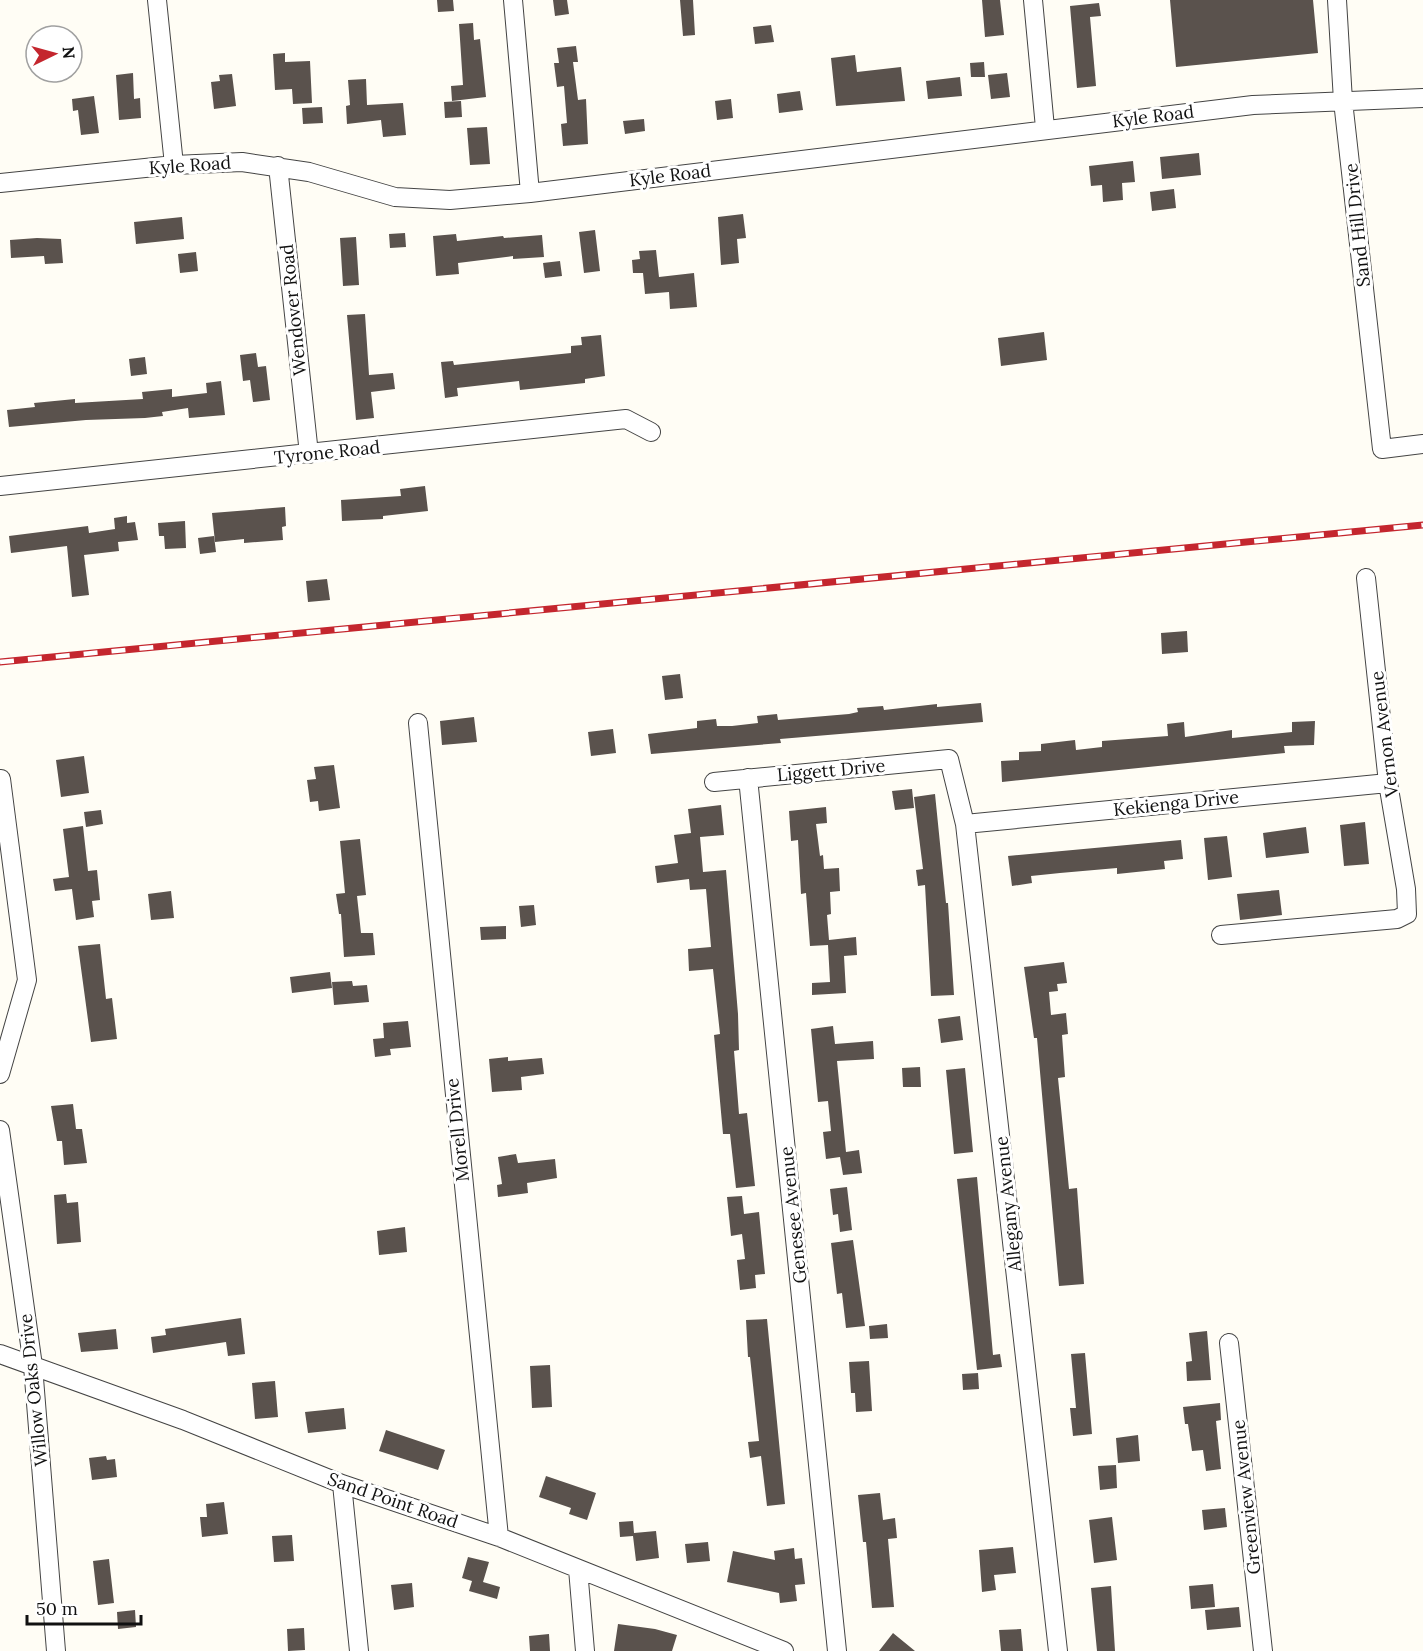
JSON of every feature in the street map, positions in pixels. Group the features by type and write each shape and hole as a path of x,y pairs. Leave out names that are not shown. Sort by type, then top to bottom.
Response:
{"street":[{"path":"157,0 174,165"},
{"path":"513,0 530,193"},
{"path":"1033,0 1045,128"},
{"name":"Sand Hill Drive","path":"1337,0 1343,101 1382,449 1423,444"},
{"name":"Kyle Road","path":"0,183 174,165 242,162 309,172 395,196 450,200 530,193 1045,128 1253,105 1423,98"},
{"name":"Wendover Road","path":"278,166 309,454"},
{"name":"Tyrone Road","path":"0,486 626,419 651,432"},
{"name":"Vernon Avenue","path":"1221,935 1397,919 1407,914 1415,888 1388,783 1366,578"},
{"name":"Morell Drive","path":"418,723 499,1537"},
{"name":"Liggett Drive","path":"714,782 949,759"},
{"name":"Allegany Avenue","path":"949,759 965,824 1058,1651"},
{"name":"Genesee Avenue","path":"748,778 837,1651"},
{"path":"0,1074 27,980 1,779"},
{"name":"Kekienga Drive","path":"965,824 1388,783"},
{"name":"Willow Oaks Drive","path":"0,1130 33,1366 56,1651"},
{"name":"Greenview Avenue","path":"1229,1343 1263,1651"},
{"name":"Sand Point Road","path":"0,1354 183,1420 342,1484 499,1537 784,1651"},
{"path":"342,1484 359,1651"},
{"path":"578,1569 585,1651"}],"building":[{"path":"437,0 453,0 454,11 438,12"},
{"path":"553,0 567,0 569,14 555,16"},
{"path":"680,0 693,0 695,35 683,36"},
{"path":"982,0 1000,0 1004,35 985,37"},
{"path":"1170,0 1313,0 1318,53 1176,67"},
{"path":"1099,3 1101,16 1090,17 1096,86 1077,88 1070,6"},
{"path":"473,23 474,40 480,39 486,97 452,101 451,86 463,85 459,24"},
{"path":"771,25 774,42 755,44 753,27"},
{"path":"576,46 578,62 573,62 578,100 586,99 588,144 563,146 561,124 567,123 564,86 557,87 554,63 559,63 557,48"},
{"path":"285,53 285,62 310,61 312,103 293,104 292,89 275,90 273,54"},
{"path":"855,55 857,72 901,67 905,101 836,106 831,58"},
{"path":"984,62 985,77 971,77 970,63"},
{"path":"133,73 134,99 140,98 141,118 119,120 116,75"},
{"path":"1007,73 1010,97 991,99 988,75"},
{"path":"232,74 236,106 214,109 211,82 220,81 219,75"},
{"path":"960,77 962,96 928,99 926,81"},
{"path":"366,79 367,105 403,103 406,135 383,137 381,120 347,124 346,106 350,105 348,80"},
{"path":"800,91 803,110 779,113 777,94"},
{"path":"94,96 99,133 81,135 78,110 73,111 72,99"},
{"path":"731,99 733,118 717,120 715,101"},
{"path":"461,101 462,117 445,118 444,102"},
{"path":"322,107 323,123 303,124 302,108"},
{"path":"644,119 645,131 625,134 623,121"},
{"path":"487,127 490,164 470,165 467,128"},
{"path":"1199,153 1201,175 1162,179 1160,157"},
{"path":"1133,161 1135,182 1122,183 1123,200 1103,202 1102,185 1091,186 1089,166"},
{"path":"1174,189 1176,208 1152,211 1150,192"},
{"path":"743,214 746,238 737,239 739,263 721,265 718,217"},
{"path":"182,217 184,239 136,244 134,222"},
{"path":"595,230 600,271 584,273 579,232"},
{"path":"405,233 406,247 390,248 389,234"},
{"path":"456,234 457,241 542,235 544,257 513,259 513,256 458,263 459,274 436,276 433,236"},
{"path":"356,237 359,285 343,286 340,238"},
{"path":"61,239 63,263 45,264 44,256 11,258 10,240"},
{"path":"656,250 659,277 694,273 697,307 670,309 669,292 645,294 643,273 633,273 632,260 640,259 639,251"},
{"path":"196,252 198,271 180,273 178,254"},
{"path":"560,261 562,276 545,278 543,263"},
{"path":"365,314 369,375 393,373 395,389 371,392 374,418 356,420 347,315"},
{"path":"1044,332 1047,360 1001,366 998,338"},
{"path":"601,335 605,376 585,379 585,383 520,390 519,381 457,388 458,396 445,398 441,362 453,361 454,365 571,353 571,346 582,345 581,337"},
{"path":"256,353 258,367 266,366 270,400 253,402 250,380 243,381 240,355"},
{"path":"145,357 147,374 131,376 129,359"},
{"path":"221,381 225,415 189,418 188,408 162,412 163,416 145,418 86,420 9,427 7,410 35,407 34,403 75,399 75,403 143,399 142,392 172,389 172,397 207,393 206,383"},
{"path":"425,486 428,511 383,516 383,519 342,521 341,500 401,496 400,489"},
{"path":"285,507 286,526 282,527 283,540 244,543 244,539 215,542 212,513"},
{"path":"127,516 127,523 135,522 138,540 118,542 119,551 84,555 89,595 72,597 67,546 11,553 9,536 88,526 89,533 115,529 114,518"},
{"path":"185,521 186,548 165,549 164,536 159,536 158,523"},
{"path":"214,536 216,552 200,554 198,538"},
{"path":"327,579 330,600 308,602 306,581"},
{"path":"1187,631 1188,652 1162,654 1161,633"},
{"path":"680,674 683,698 665,700 662,676"},
{"path":"981,703 983,722 780,739 781,743 651,754 648,734 697,728 697,721 716,719 717,726 732,726 758,723 757,716 777,714 778,720 849,714 858,712 857,708 883,706 884,710 937,704 937,707"},
{"path":"474,717 477,742 442,745 440,721"},
{"path":"1315,721 1314,745 1284,746 1285,753 1002,782 1001,761 1019,760 1019,752 1041,751 1041,744 1075,740 1076,750 1102,747 1102,741 1168,736 1167,724 1184,722 1185,737 1232,730 1232,738 1292,732 1292,722"},
{"path":"613,729 616,753 591,756 588,732"},
{"path":"84,756 89,793 61,797 56,760"},
{"path":"334,765 340,808 319,811 318,801 310,802 307,780 316,779 314,767"},
{"path":"912,789 914,808 895,810 892,791"},
{"path":"935,794 946,903 948,903 954,995 931,996 925,885 918,886 916,870 923,869 914,797"},
{"path":"721,805 724,835 700,837 703,872 726,870 738,1014 739,1050 734,1051 739,1114 747,1113 755,1186 736,1188 730,1134 723,1134 714,1035 720,1034 713,969 689,971 688,949 711,947 706,889 690,890 689,879 657,883 655,866 678,863 674,835 691,833 688,809"},
{"path":"826,807 827,823 816,824 820,856 823,855 824,869 839,868 840,891 830,892 831,914 827,915 829,940 856,937 857,955 844,956 846,993 812,995 812,983 830,982 828,945 810,946 806,893 801,894 798,840 791,841 789,811"},
{"path":"101,810 103,824 86,827 84,812"},
{"path":"1365,822 1369,864 1344,866 1340,825"},
{"path":"83,826 88,871 97,870 100,900 92,901 94,917 76,920 72,889 55,891 53,879 69,877 63,829"},
{"path":"1306,827 1309,853 1266,858 1263,833"},
{"path":"1227,836 1232,877 1208,880 1204,838"},
{"path":"360,839 366,895 357,896 361,933 373,933 375,955 344,957 341,914 339,914 336,894 345,893 340,841"},
{"path":"1181,840 1183,859 1164,861 1165,869 1117,874 1117,868 1031,876 1032,883 1012,886 1008,856"},
{"path":"1279,890 1282,915 1240,920 1237,894"},
{"path":"171,891 174,918 151,920 148,894"},
{"path":"534,905 536,925 521,927 519,906"},
{"path":"506,926 506,939 481,940 480,927"},
{"path":"100,944 106,999 112,998 117,1039 91,1042 78,946"},
{"path":"1064,962 1067,983 1057,984 1058,991 1049,992 1051,1015 1066,1013 1068,1034 1062,1035 1065,1077 1058,1078 1069,1189 1077,1188 1084,1284 1059,1286 1037,1038 1034,1038 1024,967"},
{"path":"330,972 332,988 292,993 290,977"},
{"path":"352,981 353,986 367,985 369,1002 334,1005 332,982"},
{"path":"960,1016 963,1040 941,1043 938,1019"},
{"path":"408,1021 411,1047 390,1049 391,1055 375,1057 373,1039 384,1038 383,1023"},
{"path":"833,1026 835,1044 873,1041 874,1059 837,1061 846,1152 859,1150 862,1173 843,1175 840,1157 826,1159 823,1132 831,1131 828,1101 818,1102 811,1029"},
{"path":"508,1057 508,1061 542,1058 544,1074 521,1077 522,1090 492,1092 489,1059"},
{"path":"920,1067 921,1087 903,1087 902,1068"},
{"path":"965,1068 973,1152 954,1154 946,1070"},
{"path":"73,1104 76,1129 82,1129 87,1163 64,1165 62,1141 57,1141 51,1106"},
{"path":"516,1154 518,1163 555,1159 557,1178 527,1183 528,1193 498,1197 497,1185 502,1184 498,1157"},
{"path":"977,1177 993,1355 1000,1354 1002,1367 977,1370 957,1179"},
{"path":"847,1187 852,1230 840,1232 838,1214 833,1215 830,1189"},
{"path":"66,1194 67,1203 78,1202 81,1242 57,1244 54,1195"},
{"path":"742,1196 744,1214 759,1212 765,1274 755,1275 756,1288 740,1290 737,1260 745,1259 742,1234 731,1236 727,1197"},
{"path":"405,1227 407,1252 379,1255 377,1231"},
{"path":"853,1240 865,1326 846,1328 842,1293 837,1294 831,1243"},
{"path":"241,1318 245,1354 228,1356 226,1342 153,1353 151,1337 166,1335 165,1329"},
{"path":"767,1319 785,1504 767,1506 761,1456 750,1458 748,1442 759,1441 750,1357 748,1357 746,1320"},
{"path":"887,1324 888,1338 870,1339 869,1326"},
{"path":"116,1329 118,1349 81,1352 78,1333"},
{"path":"1207,1331 1211,1380 1187,1381 1186,1362 1192,1361 1189,1333"},
{"path":"1085,1353 1092,1434 1073,1436 1070,1408 1076,1408 1071,1354"},
{"path":"869,1361 872,1411 856,1412 855,1393 851,1393 849,1362"},
{"path":"550,1365 552,1407 532,1408 530,1366"},
{"path":"978,1373 979,1389 963,1390 962,1374"},
{"path":"275,1381 278,1417 255,1419 252,1383"},
{"path":"1220,1403 1221,1420 1216,1421 1221,1469 1206,1471 1203,1450 1192,1451 1183,1407"},
{"path":"344,1408 346,1429 308,1433 305,1412"},
{"path":"386,1430 445,1450 438,1470 379,1451"},
{"path":"1138,1435 1140,1461 1118,1463 1116,1438"},
{"path":"106,1456 107,1460 115,1459 117,1477 92,1480 89,1458"},
{"path":"1116,1465 1117,1488 1100,1490 1098,1466"},
{"path":"546,1476 596,1493 587,1520 569,1514 571,1508 539,1497"},
{"path":"880,1493 883,1520 895,1518 897,1538 888,1539 894,1607 872,1608 866,1542 863,1542 858,1495"},
{"path":"224,1502 228,1534 202,1537 200,1517 207,1517 206,1504"},
{"path":"1225,1508 1227,1527 1204,1530 1202,1510"},
{"path":"1112,1517 1117,1560 1094,1563 1089,1520"},
{"path":"633,1521 634,1533 656,1531 659,1558 636,1561 633,1536 620,1537 619,1522"},
{"path":"292,1535 294,1561 274,1562 272,1536"},
{"path":"708,1542 710,1561 687,1563 685,1544"},
{"path":"1013,1547 1016,1573 994,1575 996,1590 982,1592 979,1550"},
{"path":"794,1548 795,1559 802,1558 805,1584 795,1585 797,1601 780,1603 779,1593 727,1582 733,1551 775,1560 774,1551"},
{"path":"468,1557 489,1562 483,1582 500,1587 497,1599 469,1591 472,1581 462,1578"},
{"path":"109,1559 114,1603 98,1605 93,1561"},
{"path":"412,1583 414,1607 394,1610 391,1585"},
{"path":"1213,1584 1215,1607 1191,1609 1189,1586"},
{"path":"1111,1586 1115,1651 1097,1651 1091,1588"},
{"path":"1239,1607 1241,1627 1207,1630 1205,1610"},
{"path":"135,1610 136,1627 118,1629 117,1612"},
{"path":"618,1624 655,1629 677,1635 672,1651 614,1651"},
{"path":"304,1628 305,1650 288,1651 287,1629"},
{"path":"1021,1629 1023,1651 1001,1651 999,1630"},
{"path":"893,1633 915,1651 879,1651"},
{"path":"549,1634 550,1651 530,1651 529,1636"}],"railway":[{"path":"0,662 1423,525"}]}
